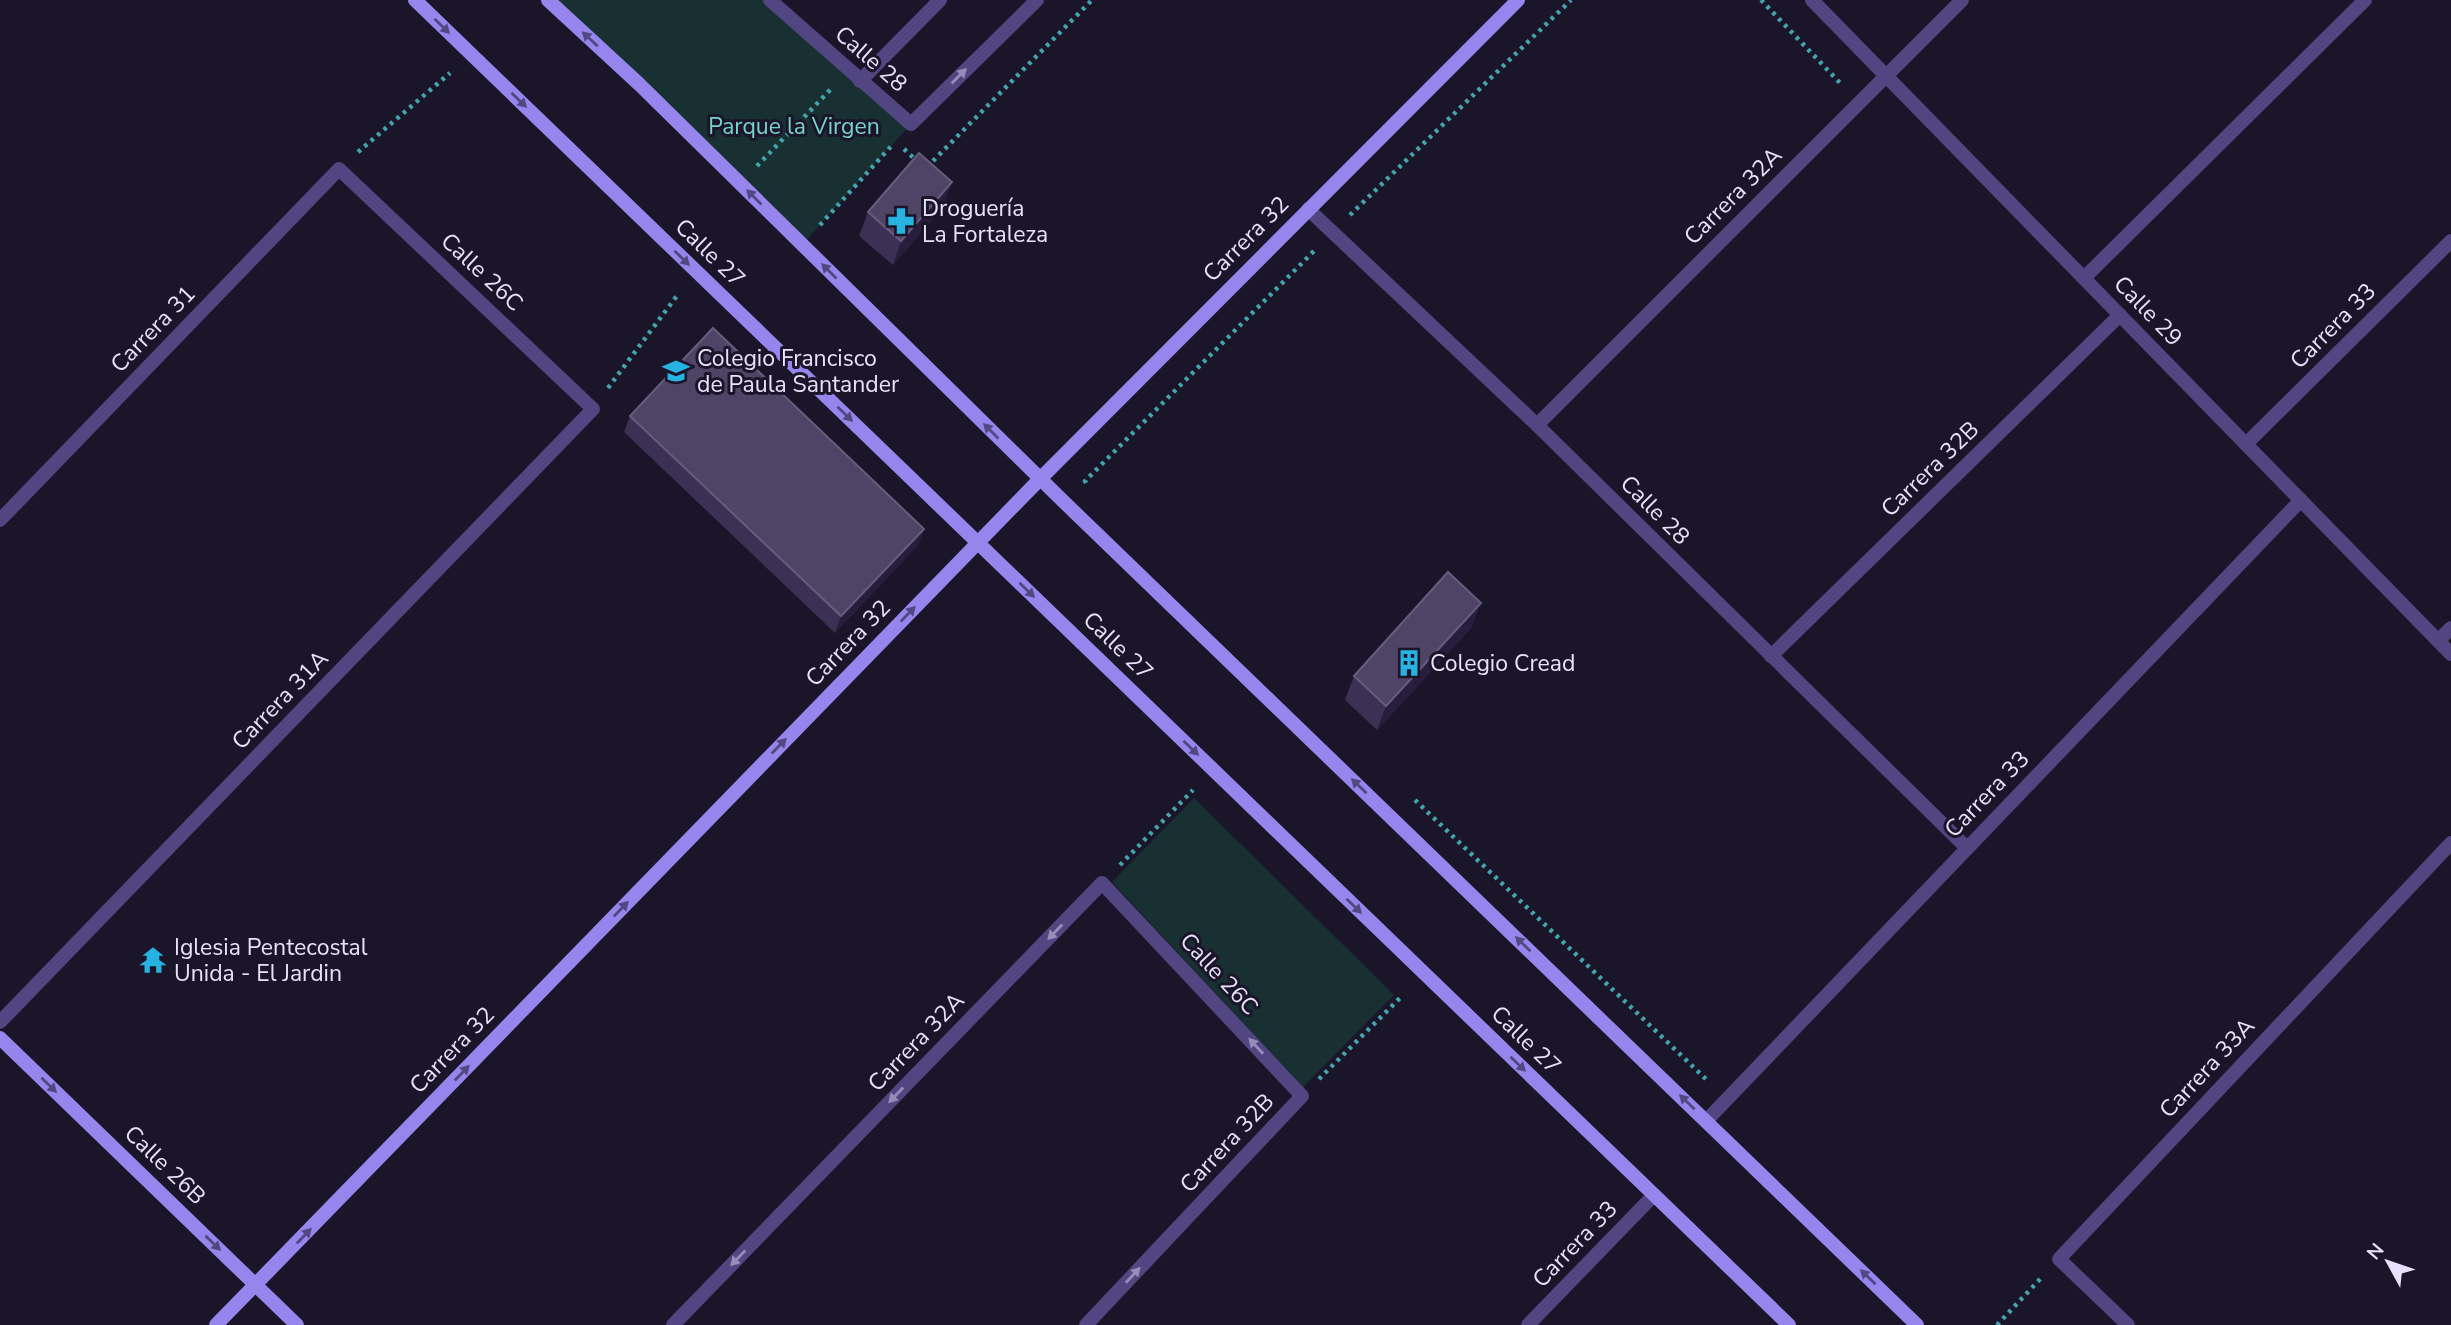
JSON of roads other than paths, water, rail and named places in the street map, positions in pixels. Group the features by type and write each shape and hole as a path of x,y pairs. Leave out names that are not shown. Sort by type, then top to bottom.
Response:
{"main road":[{"name":"Calle 27","path":"415,0 1789,1325"},
{"path":"548,0 639,84 1040,479 1917,1325"},
{"name":"Carrera 32","path":"216,1325 978,542 1518,0"},
{"name":"Calle 26B","path":"0,1038 297,1325"}],"street":[{"name":"Calle 28","path":"770,0 911,124 1037,0"},
{"path":"854,76 940,0"},
{"name":"Calle 29","path":"1812,0 2451,653"},
{"name":"Carrera 32A","path":"1537,425 1962,0"},
{"path":"2084,278 2365,0"},
{"name":"Calle 26C","path":"339,169 593,409"},
{"name":"Carrera 31","path":"0,520 339,169"},
{"name":"Calle 28","path":"1308,209 1537,425 1967,848"},
{"name":"Carrera 33","path":"2246,444 2451,241"},
{"name":"Carrera 32B","path":"1771,656 2120,315"},
{"name":"Carrera 31A","path":"0,1022 593,409"},
{"name":"Carrera 33","path":"1707,1121 2301,500"},
{"path":"2438,641 2451,628"},
{"name":"Carrera 33A","path":"2129,1325 2059,1259 2451,843"},
{"name":"Carrera 32A","path":"673,1325 1102,883"},
{"name":"Calle 26C","path":"1102,883 1302,1096"},
{"name":"Carrera 32B","path":"1087,1325 1302,1096"},
{"name":"Carrera 33","path":"1528,1325 1654,1195"}],"place":[{"name":"Droguería La Fortaleza","path":"901,221"},
{"name":"Colegio Francisco de Paula Santander","path":"676,371"},
{"name":"Colegio Cread","path":"1409,663"},
{"name":"Iglesia Pentecostal Unida - El Jardin","path":"153,960"}],"park label":[{"name":"Parque la Virgen","path":"794,126"}]}
